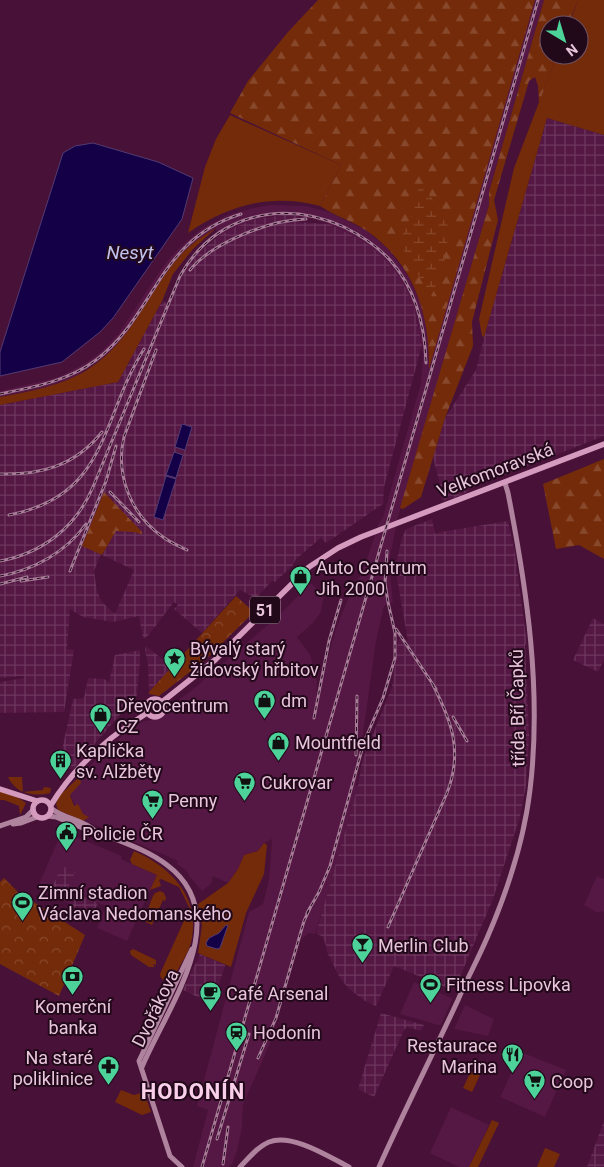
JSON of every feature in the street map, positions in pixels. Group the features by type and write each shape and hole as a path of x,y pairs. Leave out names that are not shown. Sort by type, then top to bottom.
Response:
{"main road":[{"name":"Velkomoravská","path":"162,702 215,660 310,567 338,548 376,531 604,444"},
{"name":"51","path":"157,699 162,702 164,709 160,716 154,717 147,713 146,705 150,701 157,699"},
{"name":"51","path":"0,789 37,801 45,800 67,784 109,740 127,725 147,713"},
{"name":"51","path":"48,816 67,784"},
{"name":"51","path":"22,796 37,817"},
{"path":"45,800 52,807"},
{"path":"33,809 37,801"},
{"path":"37,817 43,818 48,816"}],"street":[{"name":"třída Bří Čapků","path":"379,1167 487,939 502,900 520,839 530,791 534,741 531,652 520,560 505,483"},
{"name":"Dvořákova","path":"52,807 58,813 85,824 95,831 155,857 178,875 189,891 195,907 197,932 193,959 142,1067 165,1141 172,1158 182,1167"},
{"path":"3,825 26,817 33,809"},
{"name":"Dvořákova","path":"48,816 56,817 90,831 95,831"},
{"path":"3,825 21,823 37,817"},
{"path":"240,1167 261,1146 271,1141 280,1140 299,1144 349,1167"}],"shaded area":[{"path":"535,0 544,0 489,192 489,205 398,517 389,562 393,602 384,606 376,641 356,785 358,786 327,895 315,934 309,933 303,938 301,937 271,1041 243,1105 242,1127 232,1164 229,1167 193,1167 208,1110 197,1106 249,912 263,904 269,880 272,839 264,843 259,851 244,855 238,869 228,883 213,876 211,884 202,891 187,871 177,864 178,861 81,819 68,790 101,754 129,730 144,721 161,719 167,708 191,691 278,616 311,583 324,596 321,612 313,623 297,637 310,654 317,682 316,702 336,628 353,587 363,571 379,523 383,517 421,383 423,352 417,317 414,307 373,248 360,239 329,224 313,219 291,215 267,217 240,225 220,235 215,228 192,245 178,258 124,337 112,350 75,377 48,387 0,397 0,391 59,377 87,362 101,352 119,333 162,268 188,240 203,228 228,215 271,205 305,206 329,212 367,231 388,249 408,276 422,306 428,332 429,366"},
{"path":"547,118 604,135 604,436 468,489 469,491 458,497 442,501 441,497 443,496 433,457 445,418 476,370"},
{"path":"284,215 298,216 299,222 329,224 360,239 373,248 393,268 405,287 414,307 422,345 384,487 383,504 326,543 321,538 296,559 293,565 275,582 272,581 256,598 240,590 202,633 174,609 178,605 174,602 147,637 143,638 139,616 113,622 83,617 70,609 67,649 74,650 64,712 0,713 0,682 24,678 23,676 0,678 0,405 118,382 162,301 170,304 180,277 198,253 220,235 256,219","holes":["104,492 116,531 102,555 134,570 115,614 102,602 97,591 94,571 101,554 83,546"]},
{"path":"432,519 435,534 508,521 515,553 527,644 525,645 529,735 526,786 520,817 493,899 456,986 450,989 394,966 376,1006 365,1001 349,989 340,978 326,950 323,937 316,933 358,786 362,761 392,687 398,639 408,641 395,567 402,538 406,529"},
{"path":"593,618 604,624 604,660 598,672 573,660"},
{"path":"146,646 172,667 149,692 148,664 145,650"},
{"path":"140,650 137,695 73,769 58,768 73,699 84,698 88,678 104,679 109,682 115,655"},
{"path":"62,831 122,856 121,859 157,875 127,941 97,928 106,906 66,890 74,871 62,867 50,891 39,884"},
{"path":"62,866 75,872 67,890 98,903 92,917 50,891"},
{"path":"597,876 604,879 604,912 598,913 584,905"},
{"path":"200,954 225,965 216,995 207,993 204,1000 183,990"},
{"path":"414,982 452,998 441,1025 400,1014"},
{"path":"465,1005 494,1019 488,1036 454,1029"},
{"path":"381,1013 424,1025 421,1031 407,1027 404,1030 374,1097 358,1089"},
{"path":"521,1052 566,1070 545,1117 500,1097"},
{"path":"451,1107 489,1125 469,1167 459,1167 430,1153"},
{"path":"604,1121 604,1167 587,1167"}],"green space":[{"path":"318,0 535,0 429,369 429,349 422,310 408,275 397,259 367,231 320,206 341,165 230,113 248,81 288,32"},
{"path":"544,0 578,0 572,15 540,15"},
{"path":"578,0 604,0 604,135 547,118 484,337 482,336 479,319 514,168 553,65 589,65 589,15 573,15"},
{"path":"539,17 539,65 553,65 539,103 538,86 535,77 529,81 494,200 498,220 472,322 473,346 445,418 421,497 403,509 400,508 489,205 489,192"},
{"path":"230,115 341,165 320,206 284,201 267,201 251,204 219,215 188,233 205,167 216,139"},
{"path":"422,186 445,215 444,221 451,229 445,249 445,262 430,298 424,299 423,283 407,255 398,244 416,205 416,192"},
{"path":"216,228 193,249 173,274 162,301 118,382 0,405 0,397 58,384 80,374 104,357 128,331 177,259 195,242"},
{"path":"604,459 604,559 579,545 556,549 543,484"},
{"path":"104,492 142,534 116,531 102,555 82,546"},
{"path":"236,596 254,612 204,661 159,696 149,694 149,692"},
{"path":"8,777 22,777 23,792 11,783"},
{"path":"77,779 80,779 81,783 70,795 74,806 78,804 83,814 89,817 83,821 58,810 56,804 59,796"},
{"path":"44,787 51,788 50,793 37,795 23,792 43,790"},
{"path":"0,791 17,797 26,803 20,815 19,806 0,800"},
{"path":"264,843 267,845 264,874 246,913 231,967 198,953 202,926 198,904 228,883 238,869 244,855 258,851"},
{"path":"134,851 147,857 170,874 179,884 191,909 193,923 191,943 182,963 170,981 163,980 160,974 189,907 179,887 161,879 159,880 161,886 150,890 157,875 132,864 130,860"},
{"path":"4,878 18,892 85,935 59,996 0,964 0,882"},
{"path":"160,891 164,893 166,898 165,901 163,900 152,925 144,919 153,896"},
{"path":"133,949 156,960 156,965 153,965 155,967 149,967 131,955 130,951"},
{"path":"471,1071 480,1075 472,1092 463,1088"},
{"path":"121,1090 134,1095 144,1092 151,1112 142,1115 115,1102"},
{"path":"492,1120 499,1123 478,1167 469,1167"},
{"path":"545,1148 560,1154 554,1167 537,1167"}],"water":[{"name":"Nesyt","path":"93,143 158,162 193,178 182,219 113,318 100,332 62,362 0,376 0,352 63,153 75,146"},
{"path":"182,424 192,427 185,450 175,447"},
{"path":"174,452 183,455 176,478 166,475"},
{"path":"166,476 176,479 163,520 154,517"},
{"path":"226,925 228,926 220,948 207,946 206,943 209,938 219,933"}],"railway":[{"path":"202,1167 538,0"},
{"path":"0,394 38,386 62,378 96,360 116,342 132,322 174,260 191,241 213,226 241,214"},
{"path":"0,561 30,552 44,545 67,526 86,501 180,276 195,255 212,238 231,226 252,218 274,214 297,214 321,219 344,227 369,242 380,250 399,271 412,295 421,322 426,363"},
{"path":"190,270 213,250 243,234 276,223 306,219"},
{"path":"9,515 42,505 66,491 84,473 98,451 130,375 144,349"},
{"path":"156,350 124,437 122,451 124,480 134,506 142,517 163,537 187,550"},
{"path":"0,474 29,473 56,466 80,453 92,444 102,432"},
{"path":"70,571 106,481 116,446"},
{"path":"110,492 139,522"},
{"path":"0,576 25,569 48,558 69,543 86,524"},
{"path":"307,913 319,892 330,866 364,742 383,698 395,658 395,633 385,583 387,551"},
{"path":"0,584 27,577"},
{"path":"21,581 48,577"},
{"path":"314,718 329,641 341,600"},
{"path":"396,629 436,689"},
{"path":"388,927 452,778 455,751 453,738 450,725 433,685"},
{"path":"356,755 357,696"},
{"path":"453,717 467,741"},
{"path":"258,1058 276,1018 304,921 310,908"},
{"path":"217,1139 249,1034"},
{"path":"223,1164 228,1127"}],"place":[{"name":"Auto Centrum Jih 2000","path":"300,596"},
{"name":"Bývalý starý židovský hřbitov","path":"174,677"},
{"name":"dm","path":"265,719"},
{"name":"Dřevocentrum CZ","path":"100,734"},
{"name":"Mountfield","path":"279,761"},
{"name":"Kaplička sv. Alžběty","path":"60,779"},
{"name":"Cukrovar","path":"245,801"},
{"name":"Penny","path":"152,819"},
{"name":"Policie ČR","path":"66,852"},
{"name":"Zimní stadion Václava Nedomanského","path":"22,921"},
{"name":"Merlin Club","path":"362,964"},
{"name":"Komerční banka","path":"73,995"},
{"name":"Fitness Lipovka","path":"430,1003"},
{"name":"Café Arsenal","path":"210,1012"},
{"name":"Hodonín","path":"237,1051"},
{"name":"Restaurace Marina","path":"513,1074"},
{"name":"Na staré poliklinice","path":"109,1086"},
{"name":"Coop","path":"535,1100"}],"district":[{"name":"HODONÍN","path":"193,1091"}]}
